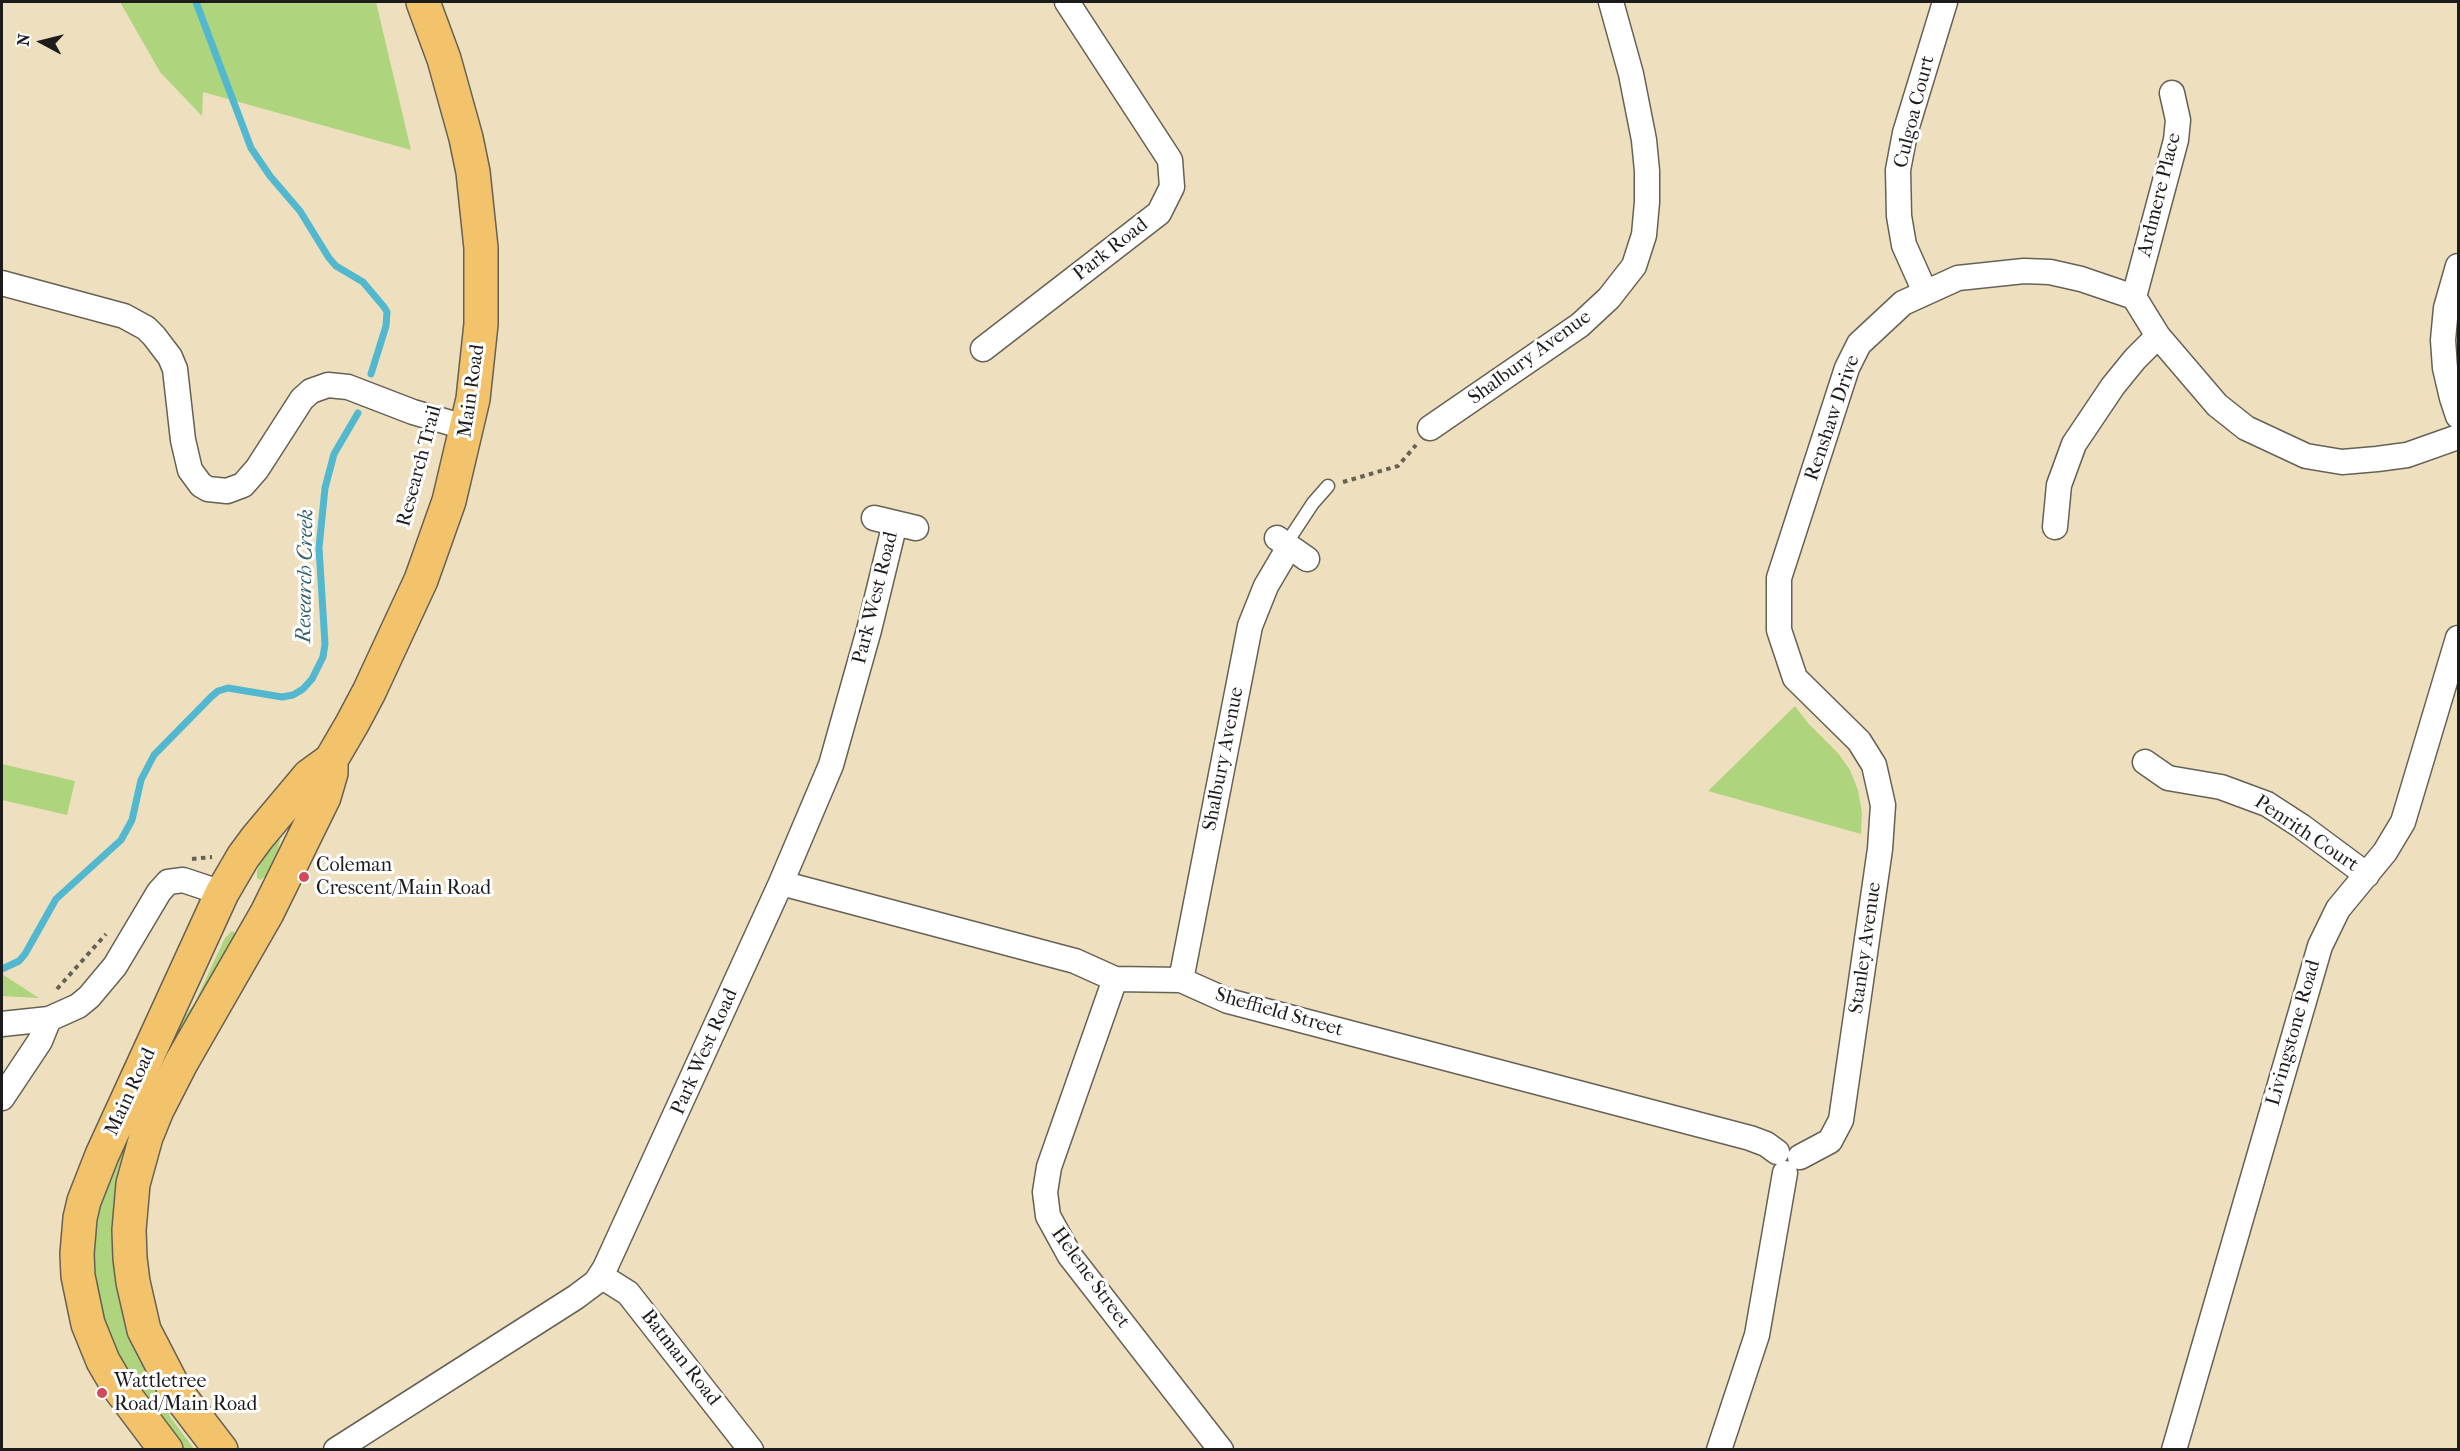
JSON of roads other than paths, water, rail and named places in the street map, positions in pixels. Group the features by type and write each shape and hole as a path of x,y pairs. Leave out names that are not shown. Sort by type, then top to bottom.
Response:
{"main road":[{"name":"Main Road","path":"163,1447 117,1385 94,1342 81,1298 78,1265 78,1235 84,1201 102,1155 222,893 243,857 289,798 309,776 331,760 369,692 421,580 449,501 468,428 481,324 481,257 478,210 470,161 456,101 423,2"},
{"name":"Main Road","path":"221,1449 175,1390 159,1363 144,1330 133,1282 129,1230 130,1205 146,1137 164,1094 267,913 324,797 331,773 331,760"},
{"path":"222,893 267,913"}],"street":[{"name":"Park Road","path":"983,349 1160,213 1172,187 1170,160 1067,2"},
{"name":"Shalbury Avenue","path":"1430,428 1580,325 1609,298 1634,266 1644,235 1647,171 1644,140 1631,74 1611,2"},
{"name":"Culgoa Court","path":"1925,292 1904,245 1899,216 1898,170 1905,133 1945,2"},
{"name":"Ardmere Place","path":"2134,297 2176,140 2178,120 2172,93"},
{"path":"2458,266 2446,308 2443,340 2445,368 2458,416"},
{"name":"Renshaw Drive","path":"1846,728 1795,678 1779,630 1779,578 1847,368 1859,344 1903,303 1958,279 2024,271 2050,272 2080,279 2134,297"},
{"path":"2,283 124,316 154,336 170,357 175,369 183,440 190,470 201,485 208,489 227,491 243,485 257,469 302,399 311,392 328,385 348,387 413,412 468,428"},
{"path":"2134,297 2158,336 2217,405 2246,428 2306,456 2342,462 2377,459 2407,455 2458,437"},
{"path":"2055,527 2059,485 2074,444 2113,387 2135,359 2158,336"},
{"name":"Park West Road","path":"336,1449 576,1297 601,1276 621,1237 781,883 837,746 895,523"},
{"name":"Shalbury Avenue","path":"1181,980 1250,626 1266,586 1290,547"},
{"name":"Livingstone Road","path":"2174,1449 2320,946 2338,909 2395,837 2409,805 2458,638"},
{"name":"Stanley Avenue","path":"1788,1161 1830,1141 1841,1120 1883,824 1883,805 1878,776 1864,749 1846,728"},
{"name":"Penrith Court","path":"2145,762 2168,778 2221,787 2267,804 2367,875"},
{"path":"2,1024 50,1019 78,1006 102,983 126,949 159,892 168,882 183,880 222,893"},
{"name":"Sheffield Street","path":"781,883 1075,961 1115,979 1181,980 1228,1001 1750,1138 1766,1144 1788,1161"},
{"name":"Helene Street","path":"1115,979 1049,1167 1045,1192 1048,1216 1070,1256 1221,1449"},
{"path":"2,1098 40,1041 50,1019"},
{"path":"1719,1449 1757,1335 1788,1161"},
{"name":"Batman Road","path":"601,1276 628,1293 751,1449"}],"lane":[{"name":"Shalbury Avenue","path":"1290,547 1313,503 1328,486"}],"waterway":[{"name":"Research Creek","path":"196,2 251,148 270,176 300,211 329,258 336,266 363,282 387,312 386,326 371,374"},
{"name":"Research Creek","path":"2,969 19,961 25,954 56,899 121,840 132,820 141,780 154,755 211,697 218,691 228,688 282,697 293,695 303,689 312,679 323,657 325,644 319,548 325,488 334,454 358,413"}],"place":[{"name":"Coleman Crescent/Main Road","path":"304,877"},
{"name":"Wattletree Road/Main Road","path":"102,1393"}]}
